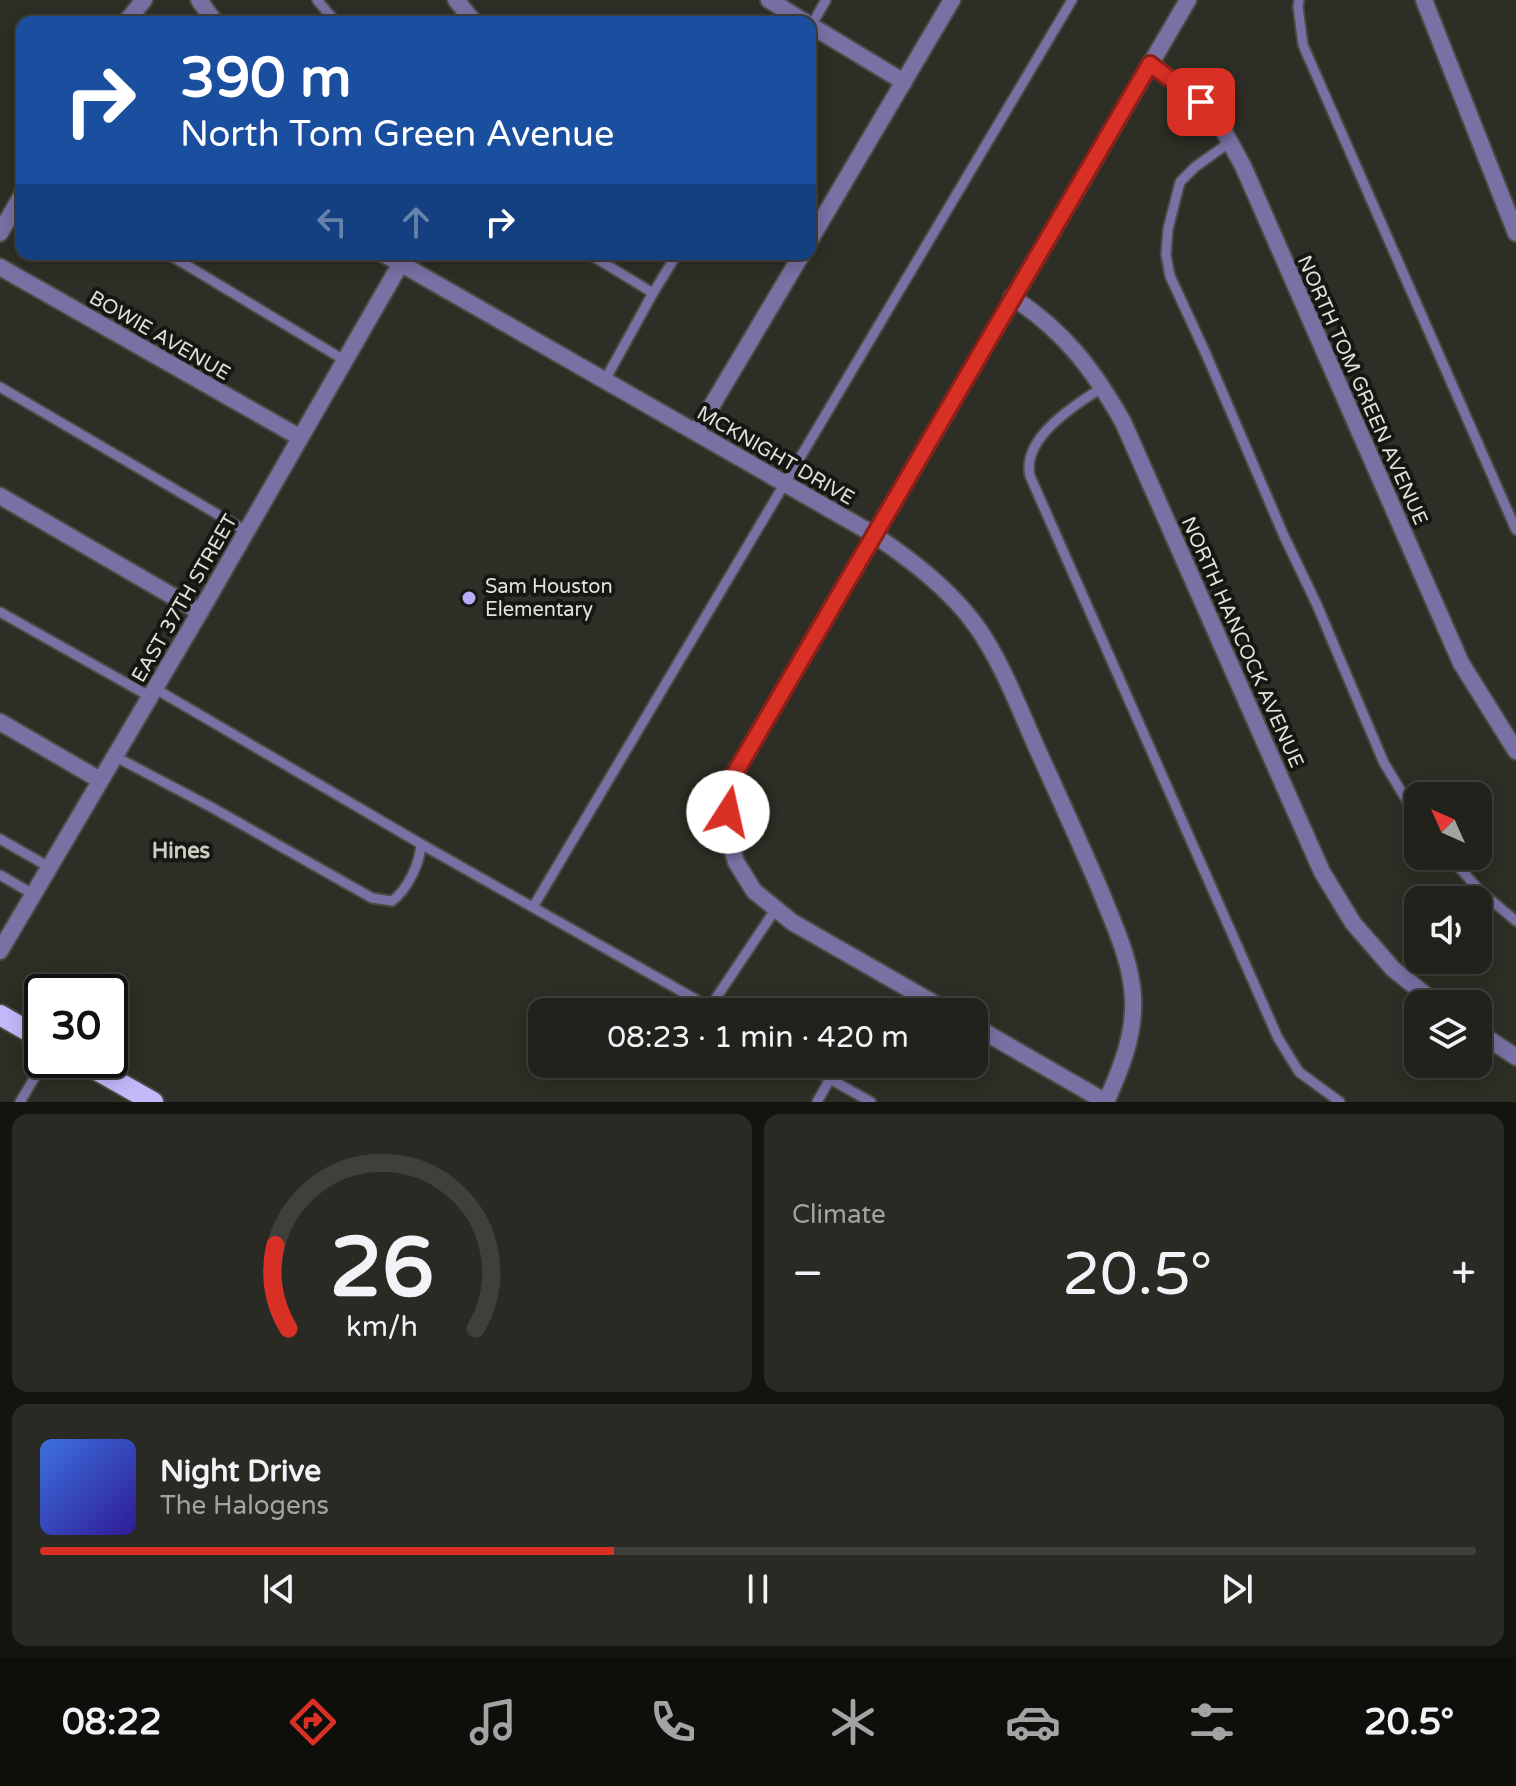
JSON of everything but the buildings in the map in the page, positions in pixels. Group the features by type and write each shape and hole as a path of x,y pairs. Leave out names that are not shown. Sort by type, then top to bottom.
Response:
{"main road":[{"path":"0,1015 24,1029"},
{"path":"111,1078 153,1102"}],"street":[{"path":"131,16 144,0"},
{"path":"456,0 469,16"},
{"path":"769,0 796,16"},
{"path":"816,230 952,0"},
{"path":"925,998 775,910 754,891 736,862 729,837 732,778 1188,0"},
{"path":"1424,0 1516,233"},
{"path":"816,28 904,82"},
{"name":"NORTH TOM GREEN AVENUE","path":"1150,64 1201,102 1220,124 1243,166 1461,663 1516,751"},
{"path":"0,233 16,205"},
{"name":"MCKNIGHT DRIVE","path":"395,260 873,534 933,579 958,604 977,627 1026,725 1126,959 1133,1001 1126,1050 1106,1102"},
{"path":"696,432 795,260"},
{"name":"EAST 37TH STREET","path":"0,951 401,263"},
{"name":"BOWIE AVENUE","path":"0,267 299,437"},
{"name":"NORTH HANCOCK AVENUE","path":"1012,297 1070,343 1103,387 1123,422 1322,872 1353,923 1393,969 1419,990"},
{"path":"0,496 200,612"},
{"path":"0,722 100,780"},
{"path":"988,1034 1106,1102"},
{"path":"1492,1041 1516,1057"}],"lane":[{"path":"317,0 331,16"},
{"path":"533,907 1072,0"},
{"path":"1299,0 1303,45 1516,530"},
{"path":"1230,142 1180,182 1168,229 1166,255 1170,276 1384,763 1404,796"},
{"path":"178,260 344,360"},
{"path":"599,260 653,293"},
{"path":"605,380 673,260"},
{"path":"0,387 246,531"},
{"path":"1103,387 1054,422 1029,459 1030,476 1278,1038 1299,1072 1340,1102"},
{"path":"0,612 152,692 693,998"},
{"path":"114,756 372,898 392,901 400,895 420,858 421,844"},
{"path":"0,839 49,867"},
{"path":"1461,870 1480,891 1516,921"},
{"path":"0,875 33,894"},
{"path":"721,998 775,910"},
{"path":"20,1102 34,1078"},
{"path":"817,1102 830,1079 871,1102"}],"place":[{"name":"Sam Houston Elementary","path":"469,598"}],"district":[{"name":"Hines","path":"181,850"}],"route":[{"path":"728,812 732,778 1150,64 1201,102"}]}
